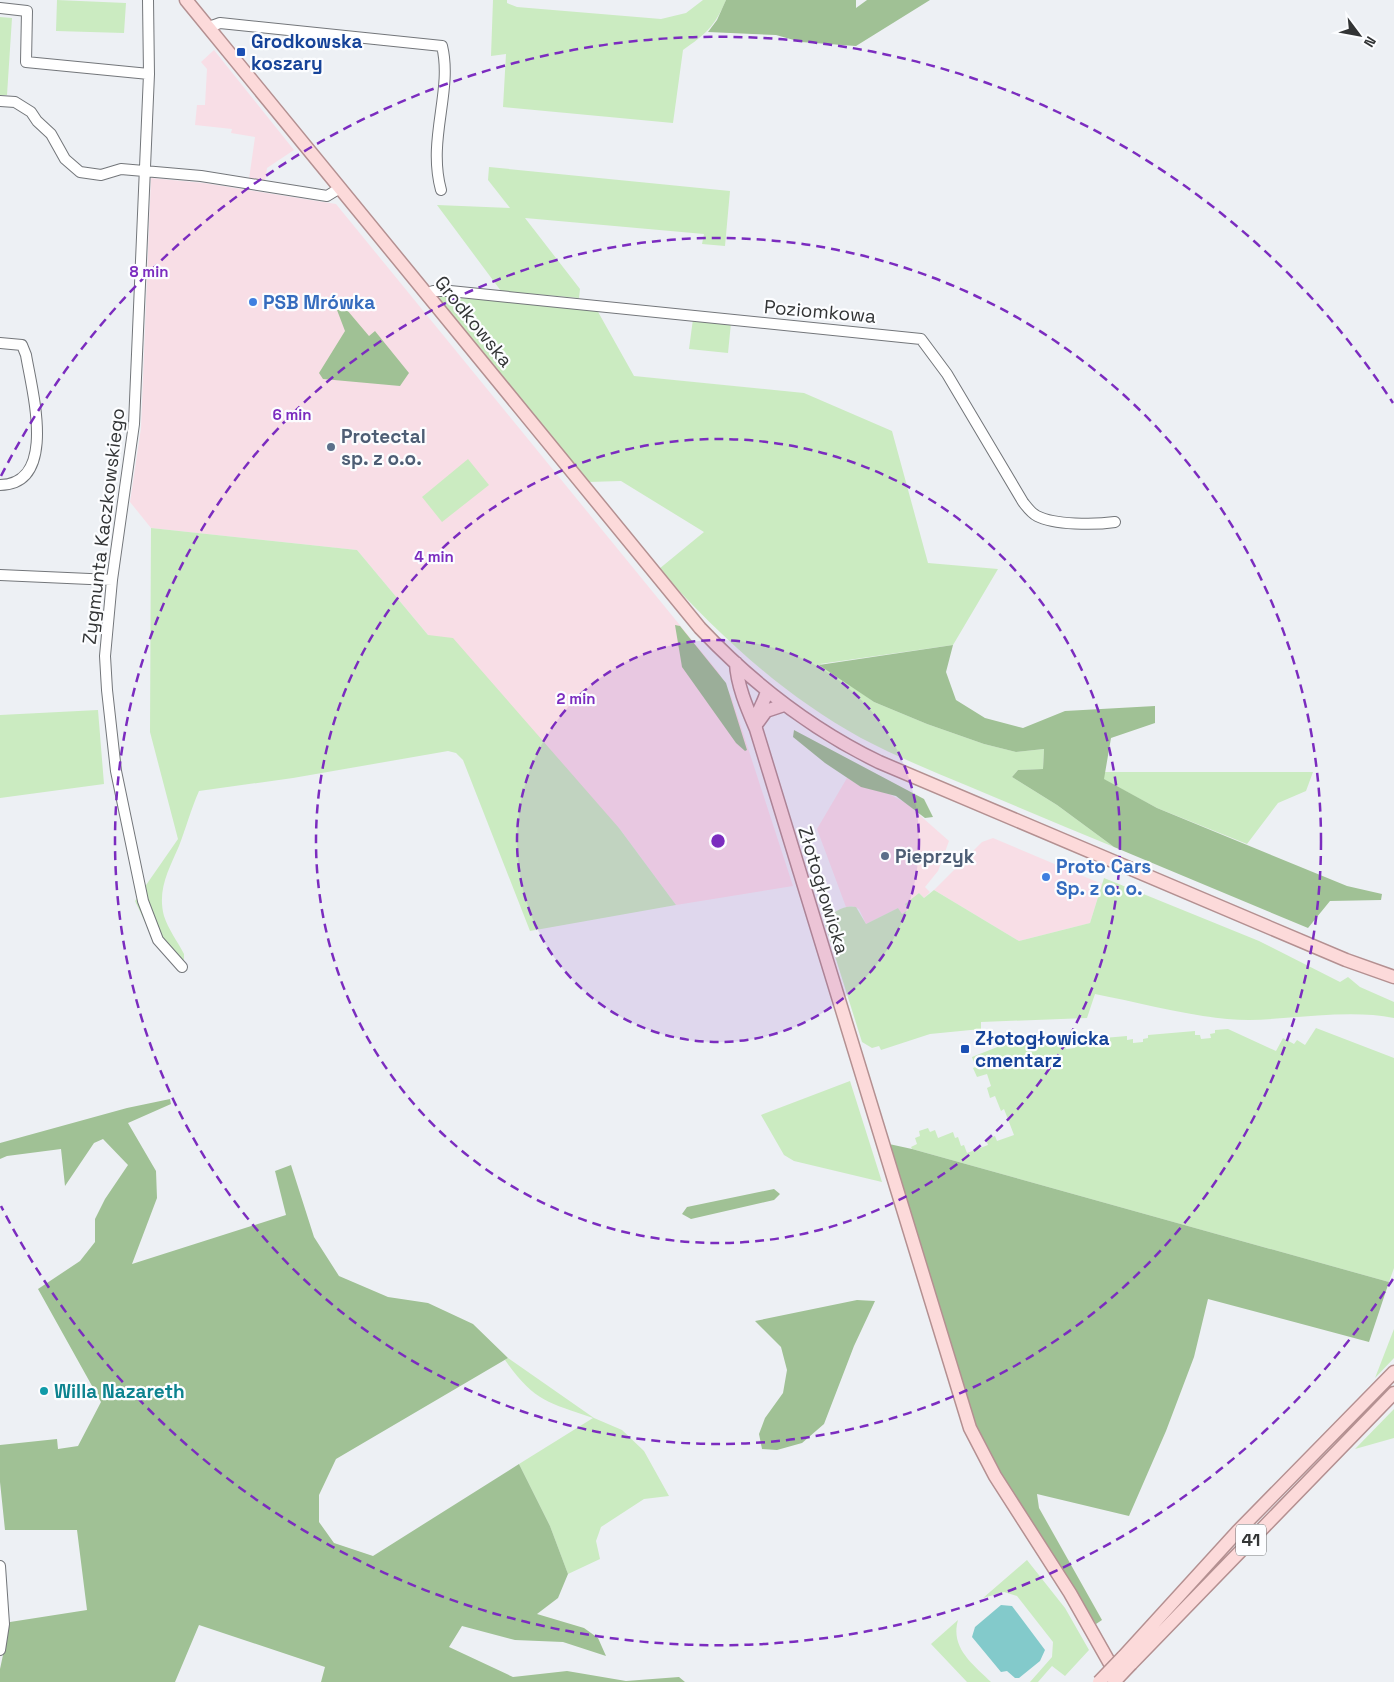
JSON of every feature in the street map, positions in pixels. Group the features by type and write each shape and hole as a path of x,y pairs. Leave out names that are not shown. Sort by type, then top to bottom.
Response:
{"main road":[{"name":"Grodkowska","path":"186,0 688,613 766,691 832,738 886,766 1346,960"},
{"name":"Złotogłowicka","path":"736,663 736,673 756,729 857,1062 976,1442 994,1476 1070,1593 1121,1682"},
{"name":"Złotogłowicka","path":"756,729 756,718 766,691"},
{"path":"748,710 756,696 766,691"},
{"path":"756,729 761,716 766,711 784,705"},
{"path":"1346,960 1394,978"},
{"path":"1346,960 1394,987"},
{"name":"41","path":"1114,1682 1127,1660 1237,1532 1394,1372"},
{"name":"41","path":"1099,1682 1127,1660 1394,1393"}],"street":[{"name":"Zygmunta Kaczkowskiego","path":"148,0 149,74 143,171 134,424 112,580 105,656 106,690 116,771 143,901 158,940 182,966"},
{"path":"0,8 15,5 27,11 26,62 149,74"},
{"path":"209,28 220,23 442,46 445,66 436,149 441,190"},
{"path":"0,101 15,102 31,112 37,121 51,134 65,159 80,172 102,175 121,169 201,176 328,196 340,188"},
{"name":"Poziomkowa","path":"428,294 434,291 450,291 921,339 947,374 1023,502 1034,515 1044,519 1076,522 1115,522"},
{"path":"0,344 22,345 26,355 37,448 33,466 28,473 12,484 0,485"},
{"path":"0,574 112,580"},
{"path":"0,1566 4,1624 0,1650"}],"shaded area":[{"path":"214,50 294,150 267,168 265,182 249,179 255,137 231,133 232,129 195,125 197,105 205,105 207,69 201,62"},
{"path":"151,178 204,183 336,204 719,673 731,696 793,886 676,905 619,828 428,635 357,550 151,528 130,502 141,428"},
{"name":"Pieprzyk","path":"847,778 861,786 889,794 906,803 949,841 938,871 925,887 930,892 924,898 919,893 906,904 909,910 901,914 898,908 866,924 859,909 852,906 846,907 817,829"},
{"path":"993,838 1102,884 1090,923 1019,941 934,890 982,842"}],"green space":[{"path":"57,0 126,3 124,33 56,31"},
{"path":"493,0 507,0 507,3 517,7 661,19 686,13 703,0 726,0 718,17 709,29 683,50 673,123 503,107 506,54 491,56"},
{"path":"726,0 856,0 856,8 867,0 930,0 856,46 801,42 776,35 708,32 717,20"},
{"path":"0,17 12,18 7,95 0,95"},
{"path":"489,167 730,191 725,246 702,244 704,234 525,218 580,289 579,298 501,291 437,205 510,208 488,180"},
{"path":"440,296 597,310 634,376 804,393 892,431 928,563 998,569 953,645 820,664 874,702 927,724 984,744 1016,752 1044,749 1043,769 1018,770 1012,777 1057,805 1114,847 874,745 832,721 804,702 752,662 659,569 704,532 621,481 588,482 439,301"},
{"path":"337,310 347,310 369,336 375,331 409,373 400,386 323,379 319,373 345,331"},
{"path":"693,319 731,323 728,353 689,349"},
{"path":"468,459 489,485 442,522 422,497"},
{"path":"151,528 357,550 428,635 453,638 619,828 676,905 530,931 463,760 456,753 448,751 293,778 199,791 168,871 162,897 164,916 184,954 182,963 160,938 154,923 146,924 135,901 178,839 150,732"},
{"path":"675,625 680,626 726,683 747,750 745,751 736,743 682,667"},
{"path":"953,645 946,672 956,700 985,718 1023,728 1065,711 1155,706 1155,723 1111,738 1104,779 1157,808 1347,886 1382,894 1381,900 1330,901 1308,928 1114,847 1057,805 1012,777 1018,770 1043,769 1044,749 1016,752 984,744 927,724 874,702 819,665"},
{"path":"98,710 104,784 0,798 0,715"},
{"path":"794,730 924,799 933,817 925,818 896,796 861,787 825,763 793,737"},
{"path":"1104,772 1313,772 1306,791 1278,803 1247,844 1157,808 1103,779"},
{"path":"1104,878 1259,941 1340,982 1348,977 1360,987 1394,1002 1394,1018 1377,1015 1341,1014 1249,1020 1231,1019 1192,1014 1095,994 1087,1018 981,1022 981,1029 930,1034 881,1050 879,1046 872,1048 862,1042 824,921 834,912 847,907 856,907 866,924 898,908 902,914 908,910 905,904 919,893 924,898 934,890 1019,941 1090,923"},
{"path":"1316,1028 1394,1058 1394,1268 1389,1282 912,1149 911,1147 917,1144 915,1138 920,1136 919,1131 928,1128 930,1132 935,1130 938,1138 953,1132 955,1138 958,1137 961,1146 964,1145 967,1153 988,1145 986,1140 995,1136 997,1141 1014,1135 1004,1109 1001,1111 995,1096 990,1098 987,1088 991,1086 987,1074 977,1077 973,1068 980,1065 978,1061 974,1063 972,1057 1010,1042 1060,1041 1060,1045 1065,1044 1066,1049 1075,1048 1075,1044 1080,1044 1080,1040 1127,1036 1127,1040 1133,1039 1133,1043 1143,1042 1143,1039 1148,1038 1148,1035 1195,1031 1195,1035 1200,1035 1201,1039 1211,1038 1210,1034 1215,1033 1215,1030 1228,1029 1276,1051 1283,1038 1294,1044 1297,1040 1305,1045"},
{"path":"850,1081 882,1182 794,1161 784,1155 761,1115"},
{"path":"170,1099 171,1104 128,1123 156,1171 157,1198 132,1264 286,1215 275,1171 291,1165 314,1237 339,1276 388,1297 428,1303 473,1324 508,1358 336,1459 319,1495 319,1522 334,1543 373,1556 519,1464 550,1526 568,1574 558,1598 537,1614 584,1628 598,1638 606,1656 563,1642 515,1640 462,1626 449,1647 513,1677 567,1671 626,1681 679,1677 685,1682 321,1682 325,1667 199,1625 175,1682 0,1682 0,1669 10,1622 87,1610 77,1530 5,1530 0,1482 0,1445 57,1439 58,1449 78,1446 101,1402 38,1289 80,1261 95,1242 95,1219 105,1199 128,1165 103,1139 94,1143 65,1186 61,1149 7,1156 0,1159 0,1143 127,1108"},
{"path":"889,1144 1389,1282 1369,1342 1208,1299 1194,1357 1166,1431 1129,1516 1037,1494 1039,1508 1102,1620 1096,1624 996,1469 977,1430"},
{"path":"774,1189 780,1194 774,1200 691,1219 682,1214 687,1207"},
{"path":"857,1300 875,1301 854,1346 824,1424 802,1443 777,1450 762,1449 759,1434 765,1418 783,1393 787,1370 781,1347 755,1321"},
{"path":"1394,1329 1394,1358 1375,1378"},
{"path":"508,1358 594,1418 622,1430 644,1451 669,1496 644,1499 601,1527 596,1541 600,1559 568,1574 550,1526 519,1464 593,1418 564,1408 533,1392 515,1374 505,1360"},
{"path":"1394,1409 1394,1438 1355,1449"},
{"path":"1027,1560 1065,1608 1089,1650 1065,1676 1052,1666 1038,1682 1030,1682 1052,1657 1053,1642 1017,1596 1004,1592 983,1598"},
{"path":"958,1620 956,1630 960,1647 971,1662 991,1682 967,1682 931,1644"}],"water":[{"path":"1001,1605 1012,1606 1045,1650 1040,1661 1019,1678 1015,1678 1007,1671 1001,1672 972,1637 975,1627"}],"place":[{"name":"Grodkowska koszary","path":"241,52"},
{"name":"PSB Mrówka","path":"253,302"},
{"name":"Protectal sp. z o.o.","path":"331,447"},
{"name":"Pieprzyk","path":"885,856"},
{"name":"Proto Cars Sp. z o. o.","path":"1046,877"},
{"name":"Złotogłowicka cmentarz","path":"965,1049"},
{"name":"Willa Nazareth","path":"44,1391"}]}
